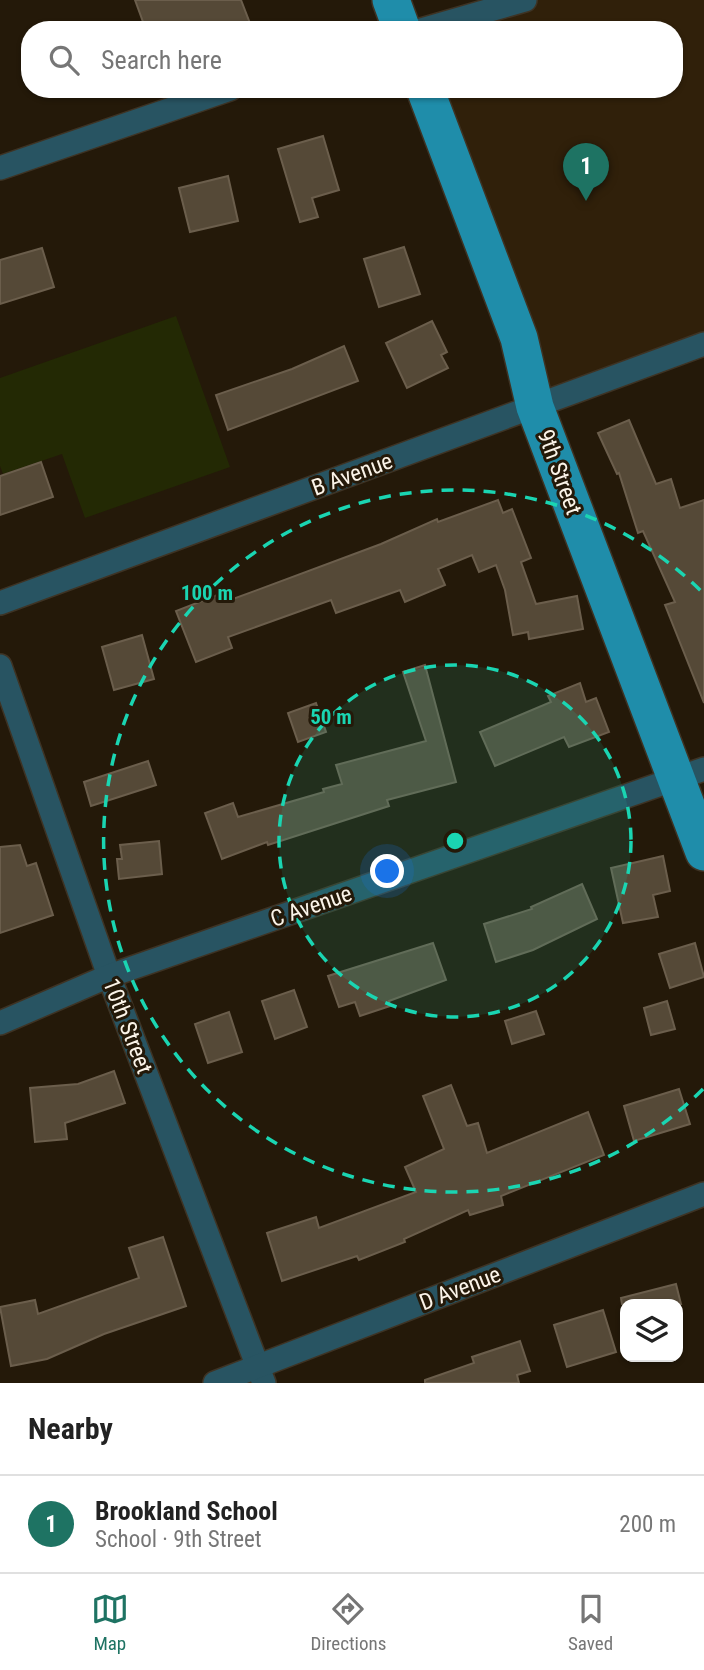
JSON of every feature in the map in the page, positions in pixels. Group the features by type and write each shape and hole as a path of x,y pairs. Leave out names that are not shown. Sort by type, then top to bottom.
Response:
{"main road":[{"path":"391,0 399,21"},
{"name":"9th Street","path":"428,98 519,338 536,407 691,774 704,852"}],"street":[{"path":"452,21 525,0"},
{"path":"0,167 203,98"},
{"name":"B Avenue","path":"0,603 704,344"},
{"name":"10th Street","path":"0,666 110,976 261,1375"},
{"name":"C Avenue","path":"0,1023 110,976 691,774"},
{"name":"D Avenue","path":"215,1383 261,1375 704,1194"}],"shaded area":[{"path":"525,0 704,0 704,344 535,407 428,98 683,98 683,21 452,21"}],"green space":[{"path":"176,316 230,467 85,518 62,454 3,474 0,466 0,378"}],"building":[{"path":"135,0 241,0 249,21 143,21"},
{"path":"323,136 339,190 312,198 318,217 300,222 278,149"},
{"path":"228,176 238,221 190,232 179,188"},
{"path":"404,247 420,294 379,307 364,259"},
{"path":"42,248 54,287 0,304 0,260"},
{"path":"432,321 447,352 441,355 448,368 407,388 386,343"},
{"path":"344,346 358,381 228,430 216,395 292,369"},
{"path":"629,420 656,484 671,479 680,508 704,500 704,703 665,605 675,602 643,531 638,533 619,473 617,474 598,433"},
{"path":"41,462 53,497 0,515 0,476"},
{"path":"498,500 503,513 512,509 531,558 521,562 536,604 577,596 583,629 529,639 528,632 513,635 505,590 496,565 479,572 472,555 438,569 445,585 405,602 400,590 336,613 331,600 228,637 232,648 196,662 176,611 230,590 233,599 381,544 437,519 438,522"},
{"path":"142,635 154,679 114,690 102,647"},
{"path":"425,665 456,782 387,800 389,806 268,845 267,842 222,859 205,813 233,803 238,817 324,792 323,789 342,784 336,765 426,741 403,672"},
{"path":"580,683 586,702 596,698 609,732 569,747 564,737 495,766 480,732 551,702 548,696"},
{"path":"316,703 326,732 298,742 288,713"},
{"path":"148,761 156,785 91,806 84,782"},
{"path":"159,841 162,874 119,879 117,859 122,859 120,845"},
{"path":"20,845 27,866 36,863 53,915 0,933 0,847"},
{"path":"663,856 670,891 653,895 658,917 623,923 611,868"},
{"path":"582,884 597,919 533,950 496,962 484,924 532,909 531,907"},
{"path":"433,943 446,980 389,1001 390,1006 360,1016 355,1002 339,1007 328,976"},
{"path":"695,943 704,977 670,988 659,954"},
{"path":"294,990 307,1027 275,1039 262,1001"},
{"path":"667,1001 675,1029 651,1035 644,1008"},
{"path":"536,1011 544,1034 512,1044 505,1021"},
{"path":"229,1012 242,1052 208,1063 195,1024"},
{"path":"114,1071 125,1103 65,1123 67,1139 35,1142 30,1088 78,1084"},
{"path":"451,1085 467,1126 478,1123 487,1153 588,1112 604,1155 501,1196 503,1205 470,1215 468,1210 404,1239 405,1242 359,1260 357,1256 282,1281 267,1233 316,1217 319,1228 416,1192 405,1167 444,1149 423,1096"},
{"path":"679,1089 690,1124 634,1141 624,1106"},
{"path":"163,1237 186,1306 104,1334 47,1359 11,1366 0,1307 35,1300 38,1314 139,1278 129,1248"},
{"path":"676,1284 680,1299 621,1299"},
{"path":"603,1310 616,1352 567,1367 554,1325"},
{"path":"520,1341 530,1371 517,1375 519,1383 425,1383 425,1380 474,1363 472,1357"}],"place":[{"name":"Brookland School","path":"586,201"}]}
